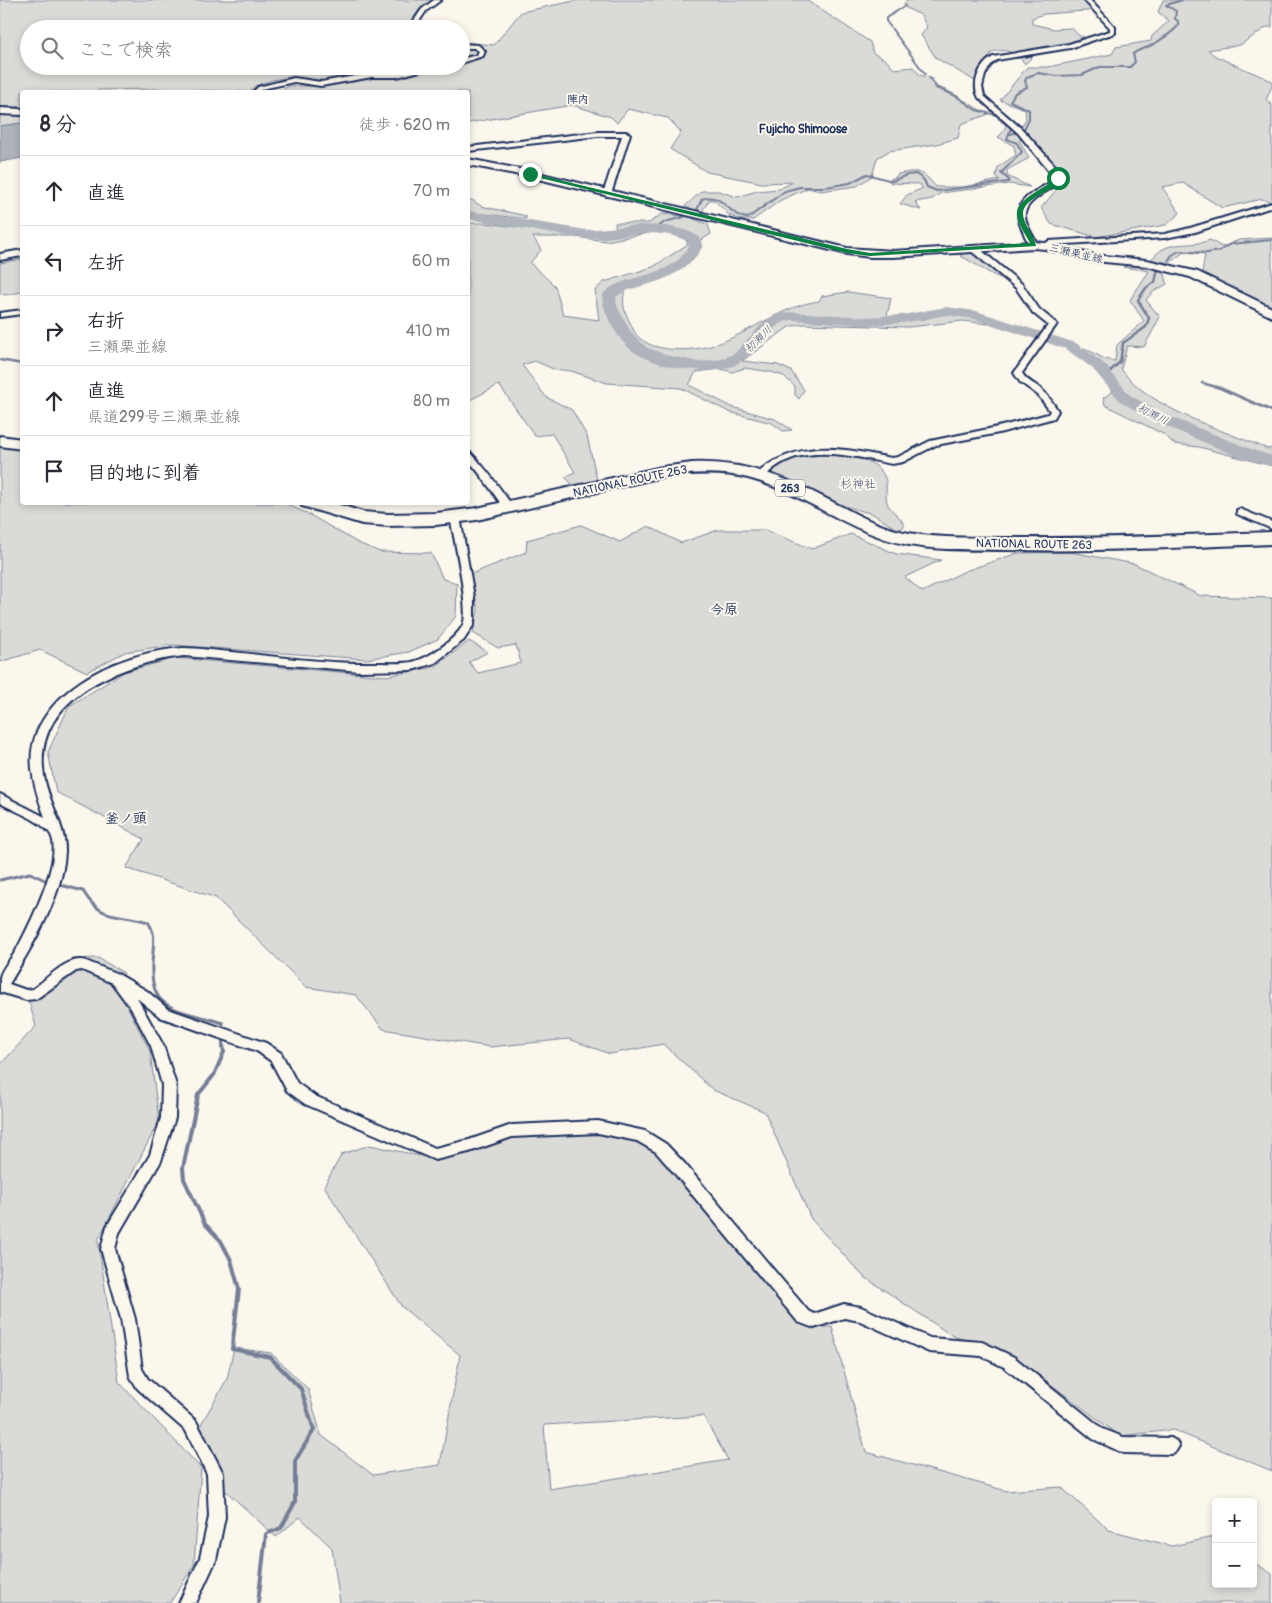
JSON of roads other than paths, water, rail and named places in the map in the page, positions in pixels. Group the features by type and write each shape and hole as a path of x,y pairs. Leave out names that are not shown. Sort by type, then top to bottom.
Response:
{"highway":[{"path":"0,441 20,444"},
{"name":"NATIONAL ROUTE 263","path":"318,505 362,518 388,520 455,517 688,468 717,467 761,476 779,482 877,531 924,541 1099,545 1272,538"}],"main road":[{"path":"0,112 20,112"},
{"name":"三瀬栗並線","path":"470,162 530,174 847,251 893,254 1040,245 1094,258 1147,263 1194,274 1272,313"},
{"path":"0,257 20,253"}],"street":[{"path":"417,20 424,10 438,0"},
{"path":"1087,0 1113,28 1113,32 1070,46 1003,56 990,60 978,84 979,94 1022,131 1055,171 1058,178 1056,182 1026,202 1021,208 1020,216 1040,245 1165,236 1192,230 1272,205"},
{"path":"470,46 476,46 482,51 480,56 470,58"},
{"path":"258,90 294,80 321,84 372,75 397,75"},
{"path":"470,149 598,134 626,134 607,194"},
{"path":"761,476 765,470 786,458 811,450 837,450 892,461 900,460 933,443 1000,430 1051,416 1054,411 1046,399 1037,389 1023,381 1018,373 1052,324 1049,319 1036,311 1020,286 973,248"},
{"path":"0,315 20,312"},
{"path":"470,457 486,474 492,486 508,507"},
{"path":"1240,512 1272,526"},
{"path":"455,517 469,597 469,624 460,637 430,660 412,666 360,667 184,652 160,653 113,668 60,705 48,720 39,737 36,758 41,796 58,834 56,870 40,915 14,965 0,986 26,995 36,994 74,966 82,965 114,978 143,995 164,1013 215,1029 261,1047 276,1057 292,1087 310,1100 435,1154 470,1146 512,1131 598,1127 640,1135 661,1148 797,1310 809,1321 814,1322 844,1311 861,1314 929,1345 982,1349 1009,1362 1098,1434 1123,1445 1171,1446"},
{"path":"0,798 47,823 58,834"},
{"path":"114,978 136,1006 152,1038 169,1085 168,1118 156,1156 112,1231 108,1248 111,1263 128,1319 135,1371 143,1384 191,1426 215,1473 217,1517 208,1560 187,1603"}],"waterway":[{"path":"1010,134 1023,131 1029,119 1029,110 1010,101 1015,93 1027,87 1025,81 1027,77 1038,73 1057,76 1082,75 1100,67 1130,67 1135,62 1133,54 1163,39 1178,26 1178,21 1175,19 1176,11 1166,5 1182,0"},
{"path":"905,6 886,18 886,21 925,74"},
{"path":"930,79 936,88 956,96 976,110 1000,116"},
{"path":"697,210 702,199 709,197 721,201 741,217 748,218 785,191 800,187 826,187 850,183 867,174 892,181 907,175 916,174 924,180 927,187 937,191 1008,182 1009,180 1001,173 1022,152 1017,143 1007,139 1011,128 1005,121"},
{"name":"初瀬川","path":"470,215 586,234 654,229 680,233 693,239 696,246 692,254 679,266 654,278 618,289 609,296 610,306 625,334 641,350 662,359 699,367 726,363 740,356 766,328 779,318 792,316 865,321 902,319 946,311 976,315 1071,346 1097,365 1125,398 1155,416 1247,454 1272,461"},
{"path":"656,228 665,222 684,217"},
{"path":"1168,261 1172,255 1179,251 1207,253 1219,251 1231,244 1272,240"},
{"path":"1105,376 1120,362 1123,343 1146,327 1149,318 1138,300 1146,288 1155,282 1158,269"},
{"path":"0,360 20,364"},
{"path":"1202,383 1220,388 1272,411"},
{"path":"0,880 30,873 49,882"},
{"path":"57,884 83,891 90,901 104,912 148,922 154,936 152,972 154,987 159,998 167,1005 178,1010 223,1023 222,1030"},
{"path":"222,1036 223,1047"},
{"path":"223,1046 224,1052 214,1075 198,1095 183,1168 184,1179 205,1224 221,1241 231,1260 239,1289 232,1349 270,1357 301,1389 314,1430 295,1461 295,1502 281,1528 266,1534 258,1603"}],"district":[{"name":"陣内","path":"578,99"},
{"name":"Fujicho Shimoose","path":"803,129"},
{"name":"今原","path":"724,609"},
{"name":"釜ノ頭","path":"126,818"}],"park label":[{"name":"杉神社","path":"858,484"}]}
